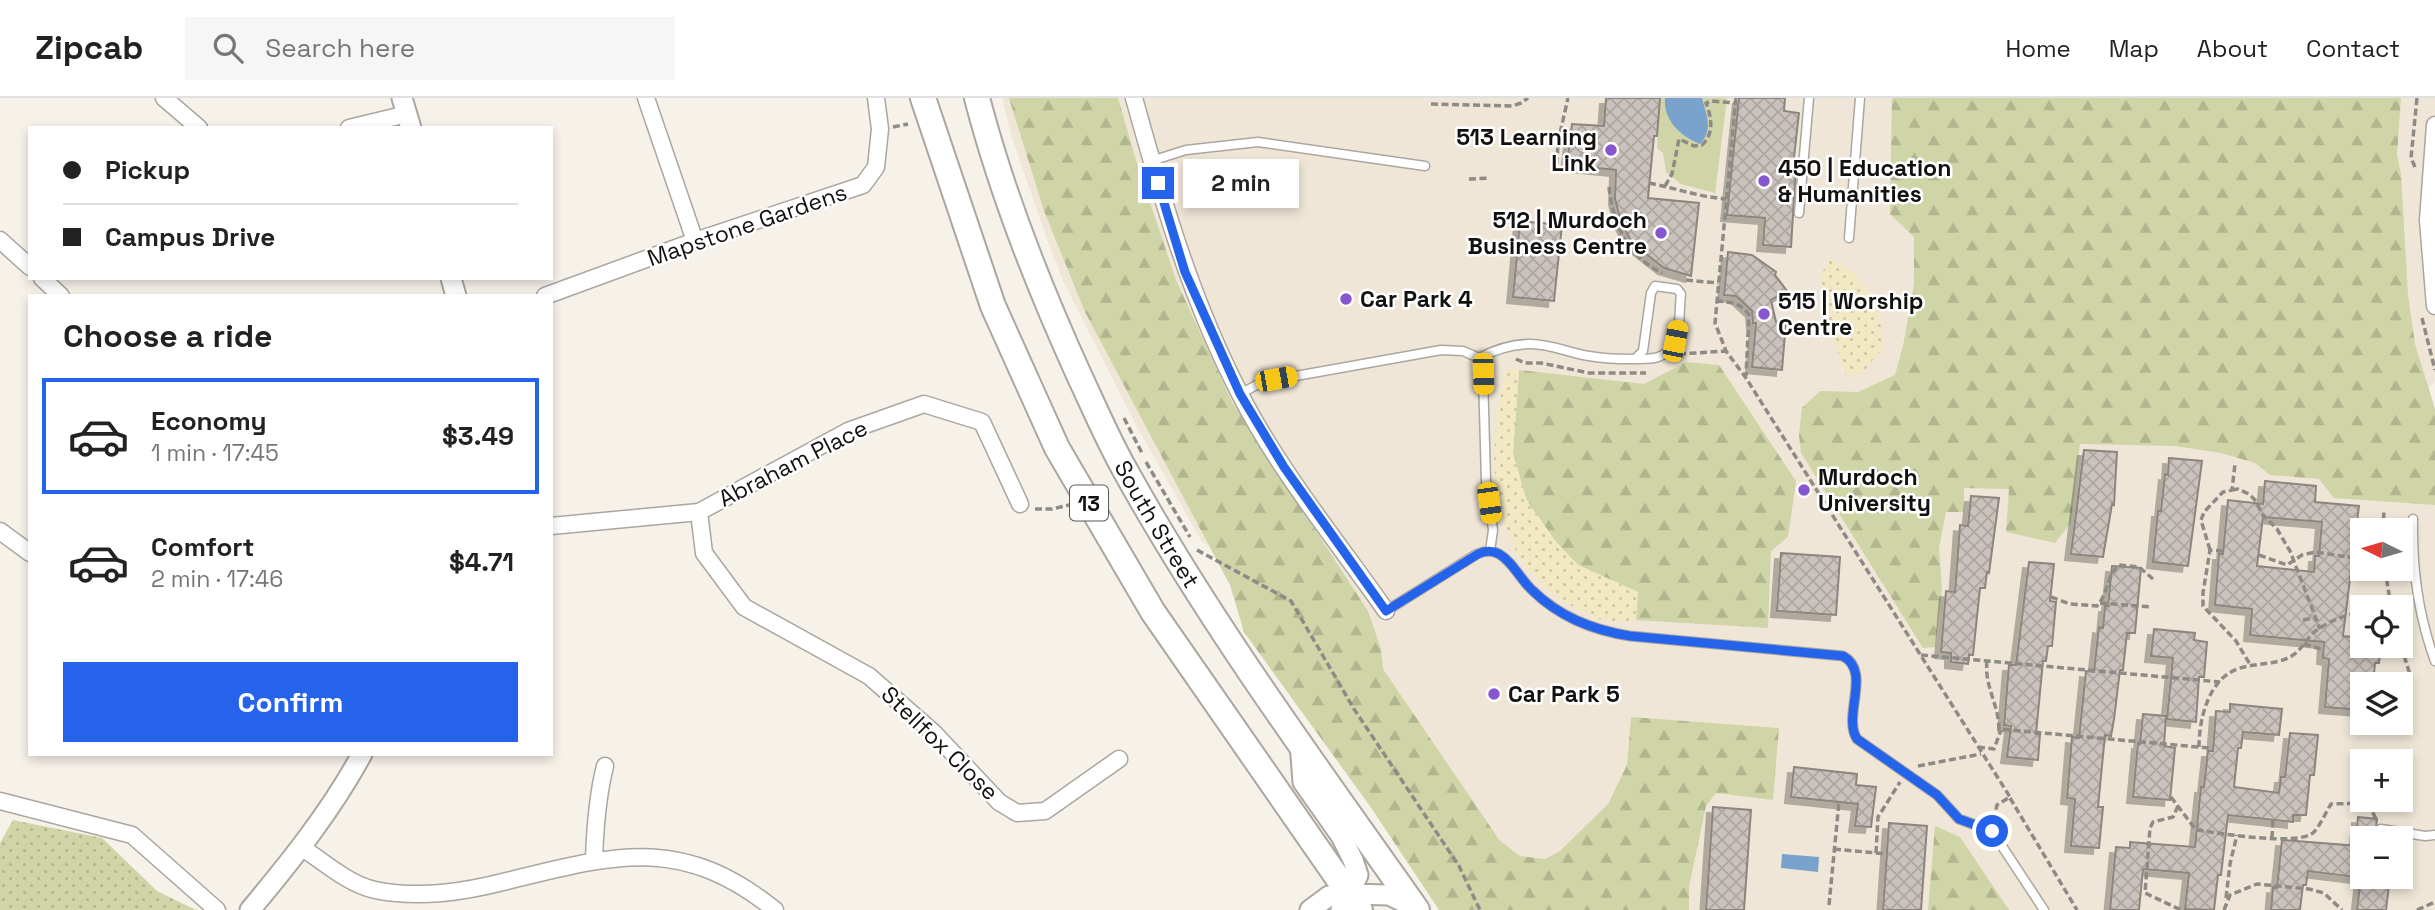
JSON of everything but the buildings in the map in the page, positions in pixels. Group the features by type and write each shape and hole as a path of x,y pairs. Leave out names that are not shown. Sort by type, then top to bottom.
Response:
{"highway":[{"name":"South Street","path":"977,98 987,137 1028,258 1123,468 1164,538 1300,743 1415,908"},
{"name":"13","path":"914,106 993,306 1057,448 1153,612 1327,863 1350,905"}],"street":[{"path":"164,98 197,126"},
{"path":"646,98 695,241"},
{"name":"Mapstone Gardens","path":"550,294 695,241 863,185 876,167 880,129 876,98"},
{"path":"1134,98 1185,272 1240,394 1284,467 1386,611"},
{"path":"357,126 406,113"},
{"path":"2435,125 2428,220 2435,306"},
{"path":"0,240 28,265"},
{"path":"44,280 59,294"},
{"name":"Abraham Place","path":"553,526 699,512 848,431 924,404 982,422 1020,505"},
{"name":"Stellfox Close","path":"699,512 704,553 744,607 869,676 934,733 999,802 1017,813 1045,811 1119,759"},
{"path":"0,531 28,552"},
{"path":"1300,743 1303,782 1341,836 1358,875 1350,905"},
{"path":"250,910 301,848 333,803 361,756"},
{"path":"594,860 598,792 605,766"},
{"path":"0,801 132,835 217,910"},
{"path":"301,848 358,884 376,890 438,895 465,892 594,860 648,856 702,867 743,886 775,910"},
{"path":"1314,907 1325,883 1327,863"},
{"path":"1314,907 1329,897 1350,905 1389,895 1415,908"}],"lane":[{"path":"1799,213 1810,98"},
{"path":"1849,238 1860,98"},
{"path":"1151,161 1186,150 1258,142 1425,166"},
{"path":"1479,358 1493,351 1528,344 1546,345 1613,360 1658,358 1667,352 1675,341 1681,294 1677,289 1654,286 1643,351 1635,359"},
{"path":"1240,394 1262,382 1441,350 1463,351 1479,358"},
{"path":"1479,358 1483,374 1486,481 1493,530 1490,551"},
{"path":"1386,611 1478,554 1490,551 1500,554 1531,590 1552,608 1574,621 1600,630 1630,636 1848,658 1856,677 1854,734 1861,742 1937,795 1959,819 1992,831 2043,910"},
{"path":"2413,559 2417,594 2435,661"},
{"path":"2413,834 2435,835"}],"path":[{"path":"1431,104 1512,106 1528,98"},
{"path":"1557,164 1558,142 1568,98"},
{"path":"1665,187 1672,174 1679,139 1694,146 1702,145 1707,140 1711,122 1706,103 1735,100 1715,323 1726,351 1921,654 2077,910"},
{"path":"880,129 909,125 914,106"},
{"path":"1469,179 1490,178"},
{"path":"1649,183 1693,195 1726,199"},
{"path":"1609,187 1611,209 1624,240 1647,264 1668,275"},
{"path":"1676,278 1718,283"},
{"path":"1717,301 1735,303 1749,315 1746,379"},
{"path":"1119,410 1199,552 1292,601 1354,709 1459,866 1480,910"},
{"path":"2232,490 2235,464"},
{"path":"2201,520 2204,512 2223,492 2244,491 2256,501 2262,514 2277,529 2294,562 2320,629"},
{"path":"2384,510 2384,518"},
{"path":"2196,514 2201,520 2210,550 2203,607 2236,641 2251,666"},
{"path":"2210,550 2223,551"},
{"path":"2259,555 2287,565 2302,555 2315,552 2350,557"},
{"path":"2051,597 2083,606 2097,606 2105,596 2114,569 2119,565 2139,567 2153,579"},
{"path":"2100,603 2151,607"},
{"path":"2199,747 2207,703 2220,682 2236,669 2292,656 2320,629 2350,616"},
{"path":"2303,620 2314,618"},
{"path":"2304,644 2324,650"},
{"path":"1921,654 2220,682"},
{"path":"1987,661 1987,685 1996,709 1998,729 2209,748"},
{"path":"1976,747 1994,748 2001,730"},
{"path":"1875,853 1878,817 1912,767 1981,754"},
{"path":"1992,831 1997,805 2010,797"},
{"path":"2171,797 2196,830 2272,838 2304,838 2314,832 2331,804 2350,803"},
{"path":"1829,905 1839,802"},
{"path":"2178,806 2173,817 2152,822 2145,893 2181,910"},
{"path":"2272,838 2273,820"},
{"path":"2224,910 2237,835"},
{"path":"1834,849 1887,854"},
{"path":"2226,901 2230,895 2246,887 2266,884 2318,891 2329,897 2342,910"},
{"path":"2139,887 2146,888"},
{"path":"2417,910 2435,902"}],"shaded area":[{"name":"Murdoch University","path":"1002,98 2435,98 2435,381 2414,403 2435,450 2435,910 1487,910 1252,569 1202,542 1135,423 1064,283 1011,135"}],"green space":[{"path":"1009,98 1118,98 1176,280 1232,402 1368,611 1381,649 1383,669 1500,841 1520,856 1545,859 1560,851 1608,804 1627,765 1631,717 1779,728 1773,800 1716,793 1706,806 1689,887 1689,910 1439,910 1372,809 1244,632 1230,585 1085,312 1044,211"},
{"path":"1660,98 1727,98 1715,193 1681,184 1666,172 1663,153 1657,148"},
{"path":"1892,98 2401,98 2397,155 2401,174 2408,295 2415,344 2435,409 2435,505 2334,498 2319,479 2270,475 2255,463 2221,453 2175,446 2080,444 2071,523 2055,543 2006,532 2009,489 1964,488 1964,512 1946,512 1939,548 1942,588 1935,647 1923,648 1801,453 1799,435 1802,408 1820,391 1858,392 1895,375 1914,284 1914,237 1890,214"},
{"path":"1686,362 1719,365 1796,481 1788,537 1771,551 1768,628 1636,620 1638,592 1578,565 1556,542 1526,499 1513,453 1519,370 1644,384"},
{"path":"13,820 102,838 157,891 196,910 0,910 0,843"},
{"path":"1935,826 1960,837 2009,910 1928,910"}],"sand":[{"path":"1831,259 1855,273 1878,308 1884,347 1862,373 1846,376 1822,308 1822,272"},
{"path":"1507,369 1519,370 1513,453 1526,499 1556,542 1578,565 1638,592 1636,620 1610,621 1593,617 1570,605 1542,584 1521,559 1507,531 1498,500 1494,468 1495,435"}],"water":[{"path":"1665,98 1702,98 1708,127 1700,144 1675,127 1667,113"},
{"path":"1782,854 1819,857 1818,872 1781,868"}],"place":[{"name":"513 Learning Link","path":"1611,150"},
{"name":"450 | Education & Humanities","path":"1764,181"},
{"name":"512 | Murdoch Business Centre","path":"1661,233"},
{"name":"Car Park 4","path":"1346,299"},
{"name":"515 | Worship Centre","path":"1764,314"},
{"name":"Murdoch University","path":"1804,490"},
{"name":"Car Park 5","path":"1494,694"}],"route":[{"path":"1158,183 1185,272 1240,394 1284,467 1386,611 1478,554 1490,551 1500,554 1531,590 1552,608 1589,627 1630,636 1843,656 1851,662 1856,677 1853,728 1857,739 1937,795 1959,819 1992,831"}]}
